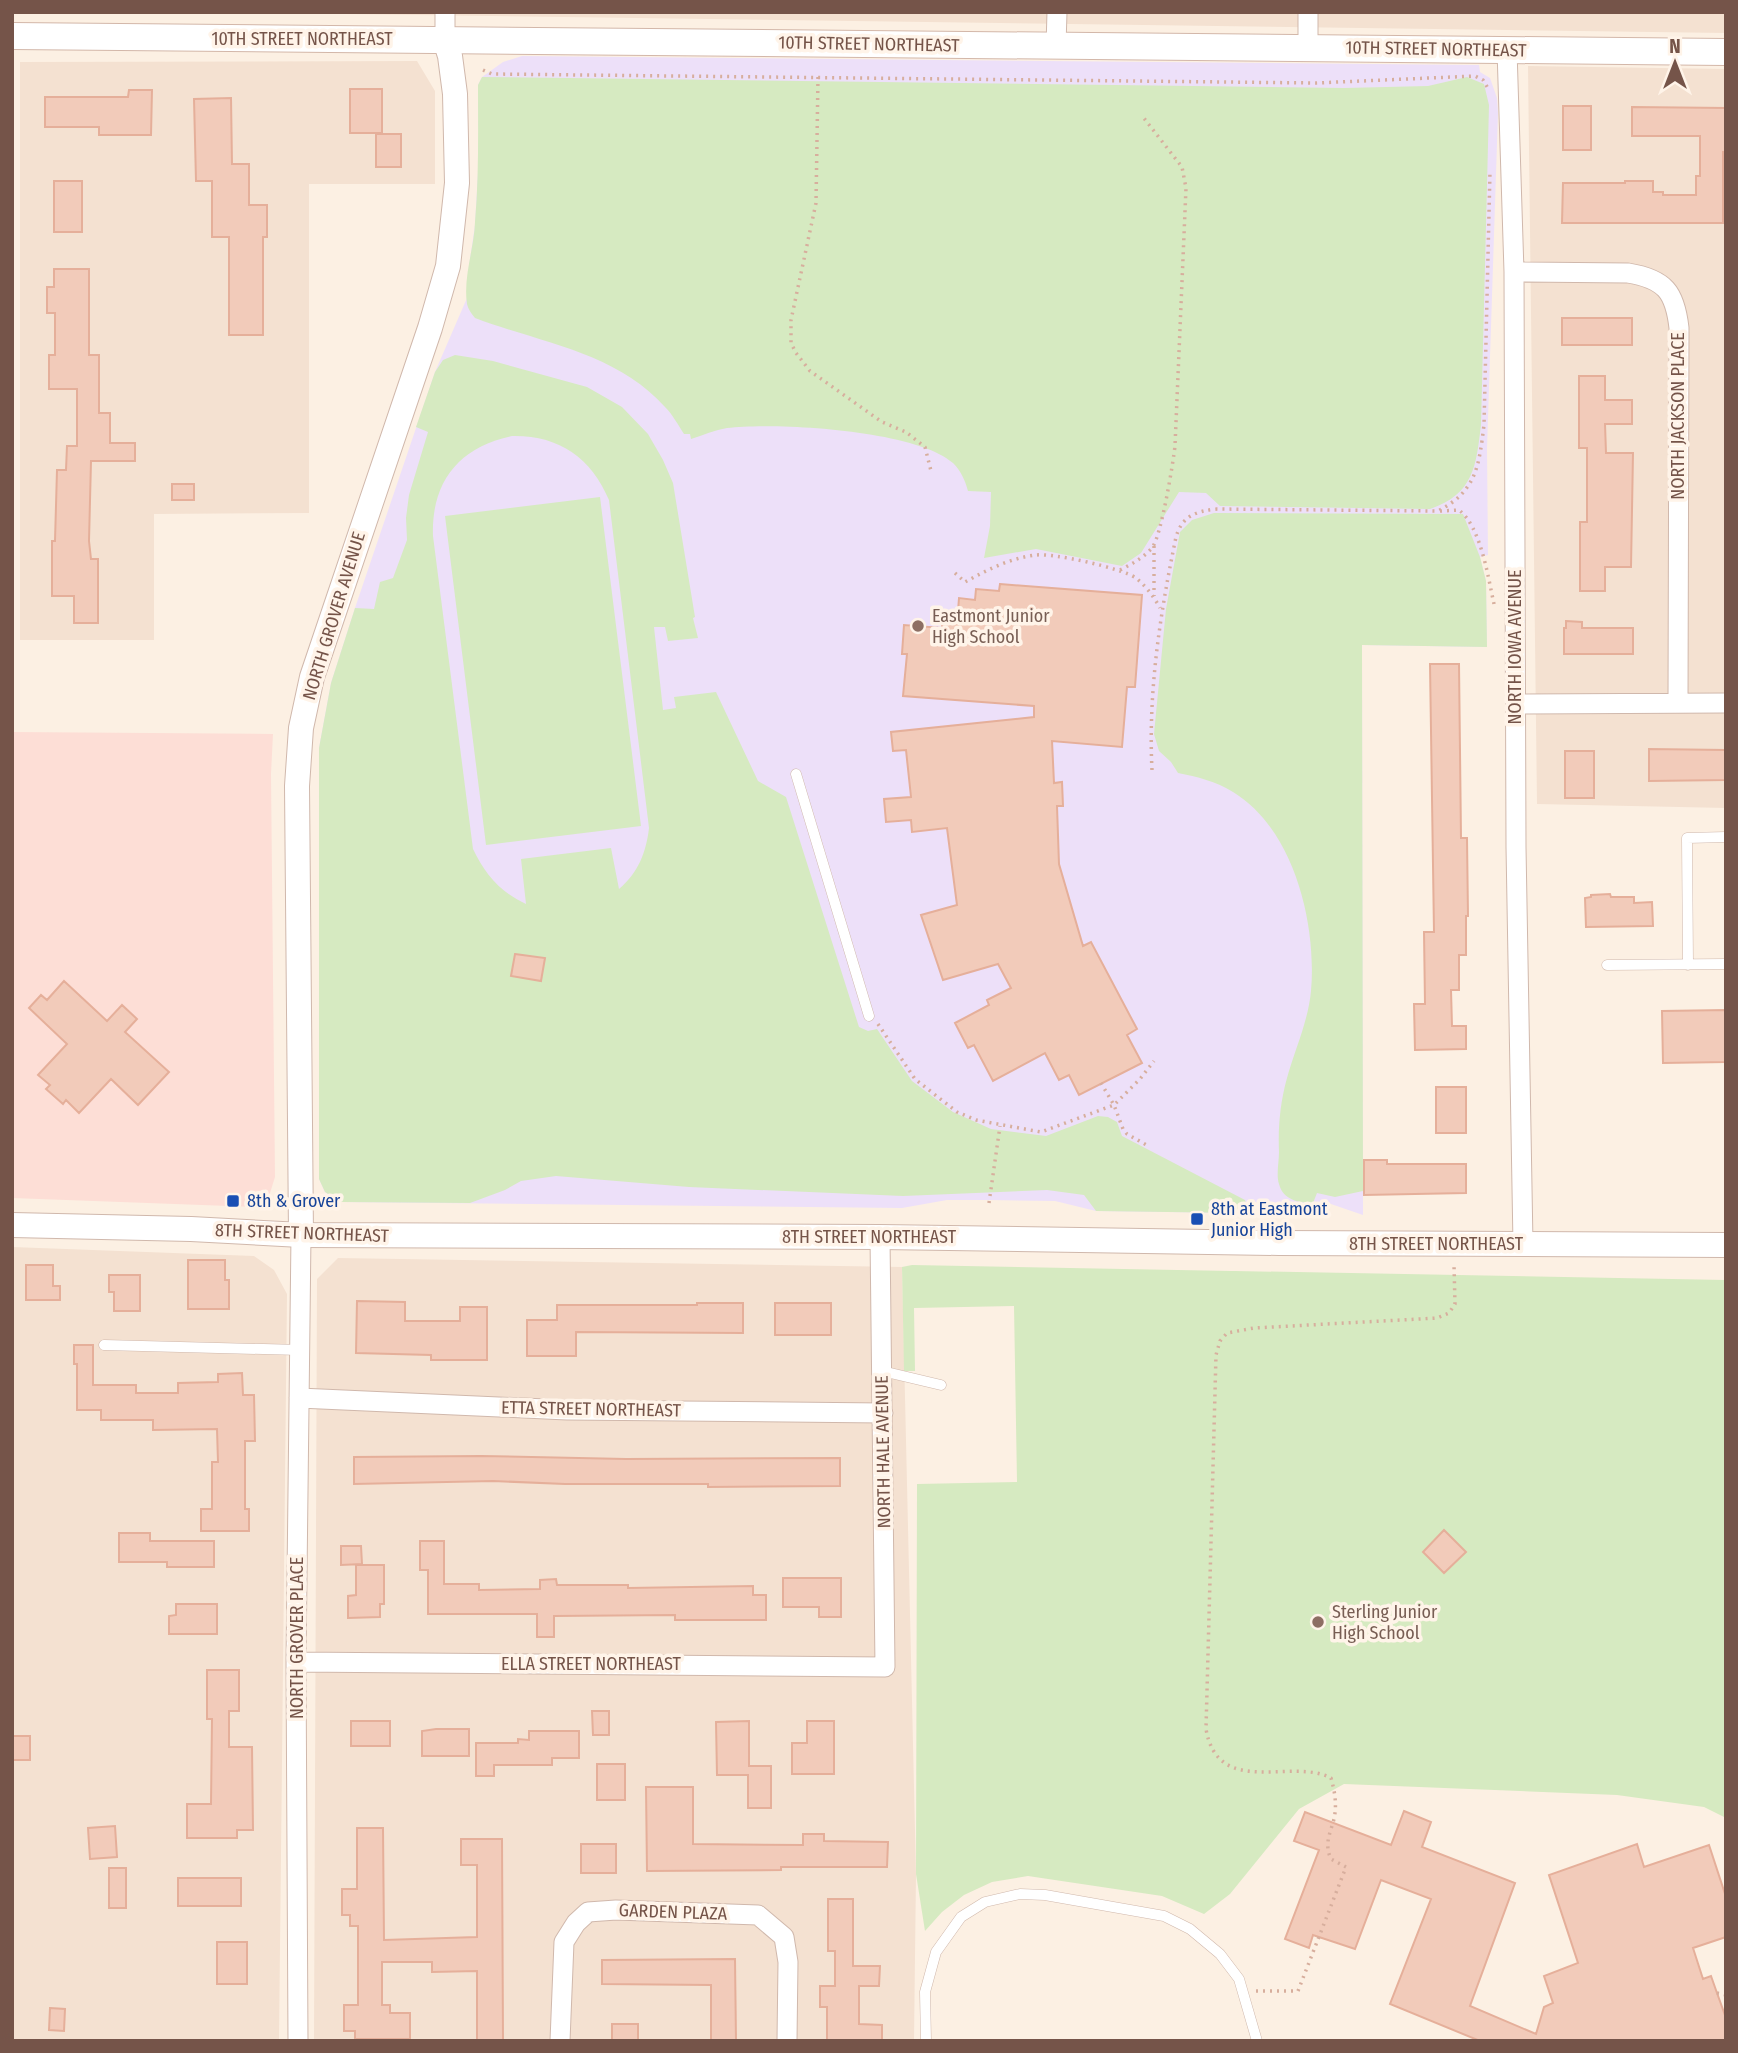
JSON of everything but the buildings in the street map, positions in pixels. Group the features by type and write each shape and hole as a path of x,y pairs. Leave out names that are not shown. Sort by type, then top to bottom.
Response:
{"main road":[{"name":"10TH STREET NORTHEAST","path":"12,36 1726,52"}],"street":[{"name":"NORTH GROVER AVENUE","path":"300,1235 296,786 301,728 312,677 430,328 448,265 457,183 456,94 445,40 445,12"},
{"path":"1056,46 1057,12"},
{"path":"1308,12 1308,47"},
{"name":"NORTH IOWA AVENUE","path":"1507,50 1514,272 1516,847 1523,1244"},
{"name":"NORTH JACKSON PLACE","path":"1514,272 1628,273 1646,276 1661,284 1675,301 1679,328 1678,702"},
{"path":"1516,704 1726,703"},
{"name":"8TH STREET NORTHEAST","path":"12,1225 191,1229 300,1235 1726,1245"},
{"name":"NORTH GROVER PLACE","path":"298,2041 296,1662 300,1235"},
{"name":"NORTH HALE AVENUE","path":"880,1237 886,1667"},
{"name":"ETTA STREET NORTHEAST","path":"299,1398 567,1409 883,1413"},
{"name":"ELLA STREET NORTHEAST","path":"296,1662 886,1667"},
{"name":"GARDEN PLAZA","path":"559,2041 564,1942 576,1923 588,1912 616,1910 758,1915 783,1937 788,1962 787,2041"}],"lane":[{"path":"796,774 869,1016"},
{"path":"1688,965 1687,838 1726,837"},
{"path":"1607,965 1726,964"},
{"path":"104,1345 300,1350"},
{"path":"882,1371 941,1385"},
{"path":"926,2041 925,1992 936,1952 961,1917 985,1902 1020,1894 1045,1895 1164,1916 1190,1929 1220,1954 1239,1979 1257,2041"}],"path":[{"path":"484,70 492,74 1316,83 1475,76 1483,80 1488,87 1491,100"},
{"path":"818,77 816,203 791,320 791,343 810,371 882,422 906,432 925,447 930,471"},
{"path":"1143,117 1182,167 1186,188 1175,446 1154,546 1154,597"},
{"path":"1438,511 1464,493 1473,481 1480,462 1484,425 1490,169"},
{"path":"1153,771 1150,733 1161,608 1179,526 1187,517 1200,511 1217,509 1459,510 1468,517 1475,532 1495,608"},
{"path":"1120,570 1137,561 1154,546"},
{"path":"955,573 965,582 993,566 1037,555 1120,570 1137,579 1161,608"},
{"path":"869,1016 881,1027 915,1079 933,1095 957,1112 1000,1126 1041,1132 1114,1105 1154,1061"},
{"path":"1101,1083 1127,1134 1150,1147"},
{"path":"989,1203 1000,1126"},
{"path":"1243,1992 1298,1991 1346,1867 1331,1859 1327,1851 1327,1837 1334,1820 1336,1793 1331,1778 1315,1773 1253,1773 1234,1767 1217,1758 1208,1739 1206,1729 1216,1355 1220,1341 1227,1333 1254,1328 1437,1318 1449,1313 1455,1304 1454,1263"},
{"path":"1717,1993 1726,1995"}],"shaded area":[{"path":"192,12 1726,12 1726,33"},
{"name":"Eastmont Junior High School","path":"522,56 1479,65 1480,72 1490,78 1497,98 1498,113 1487,449 1488,555 1480,557 1486,581 1487,647 1362,645 1363,1215 1328,1203 1299,1203 1248,1209 1238,1213 1096,1211 1055,1201 989,1200 947,1200 902,1208 341,1202 325,1192 319,1179 319,748 331,683 355,608 435,372 467,298 479,155 478,85 482,77 503,62"},
{"path":"417,61 435,91 435,184 309,184 309,513 154,514 154,640 20,640 20,62"},
{"path":"1528,66 1726,69 1726,808 1537,804"},
{"path":"12,732 273,734 271,774 275,1177 270,1193 259,1207 12,1198"},
{"path":"12,1247 254,1256 274,1270 287,1294 279,2041 12,2041"},
{"path":"338,1258 902,1267 916,1874 914,2041 314,2041 317,1279"}],"green space":[{"path":"482,77 1344,88 1428,86 1467,77 1484,84 1489,105 1481,425 1470,477 1456,495 1430,509 1220,506 1206,493 1179,492 1141,553 1122,566 1036,549 984,558 990,526 991,492 968,491 956,466 935,452 878,436 778,426 727,428 691,439 690,434 684,434 665,407 624,373 576,351 475,318 467,304 466,284 474,232 478,85"},
{"path":"455,355 493,361 587,387 622,407 648,434 673,483 698,638 668,641 665,627 654,627 663,710 676,708 674,697 716,692 758,781 786,797 859,1027 868,1031 877,1029 912,1081 953,1112 991,1129 1046,1136 1098,1116 1108,1117 1117,1122 1122,1136 1245,1200 1248,1209 1238,1213 1096,1211 1084,1195 1047,1190 903,1196 689,1187 556,1176 521,1181 470,1203 341,1202 325,1192 319,1179 319,748 331,683 355,608 374,609 380,582 393,578 407,540 409,495 428,432 416,427 435,372 443,360","holes":["512,436 558,444 583,461 602,485 609,500 649,828 640,862 619,889 611,848 521,859 526,904 508,894 494,881 473,849 433,536 437,499 443,484 463,458 493,441"]},
{"path":"600,497 641,826 486,845 445,516"},
{"path":"1214,513 1463,514 1480,557 1486,581 1487,647 1362,645 1363,1191 1335,1197 1317,1193 1313,1203 1288,1197 1281,1189 1278,1177 1279,1124 1283,1097 1311,991 1310,937 1297,880 1272,829 1254,808 1220,785 1178,773 1159,751 1154,734 1166,609 1180,532 1192,520"},
{"name":"Sterling Junior High School","path":"912,1265 1726,1280 1726,1818 1704,1807 1617,1795 1344,1784 1299,1809 1230,1894 1204,1914 1162,1896 1028,1876 992,1882 964,1895 942,1912 925,1931 916,1874 917,1484 1017,1482 1014,1306 914,1308 915,1371 904,1371 902,1267"}],"place":[{"name":"Eastmont Junior High School","path":"918,626"},
{"name":"8th & Grover","path":"233,1201"},
{"name":"8th at Eastmont Junior High","path":"1197,1219"},
{"name":"Sterling Junior High School","path":"1318,1622"}]}
